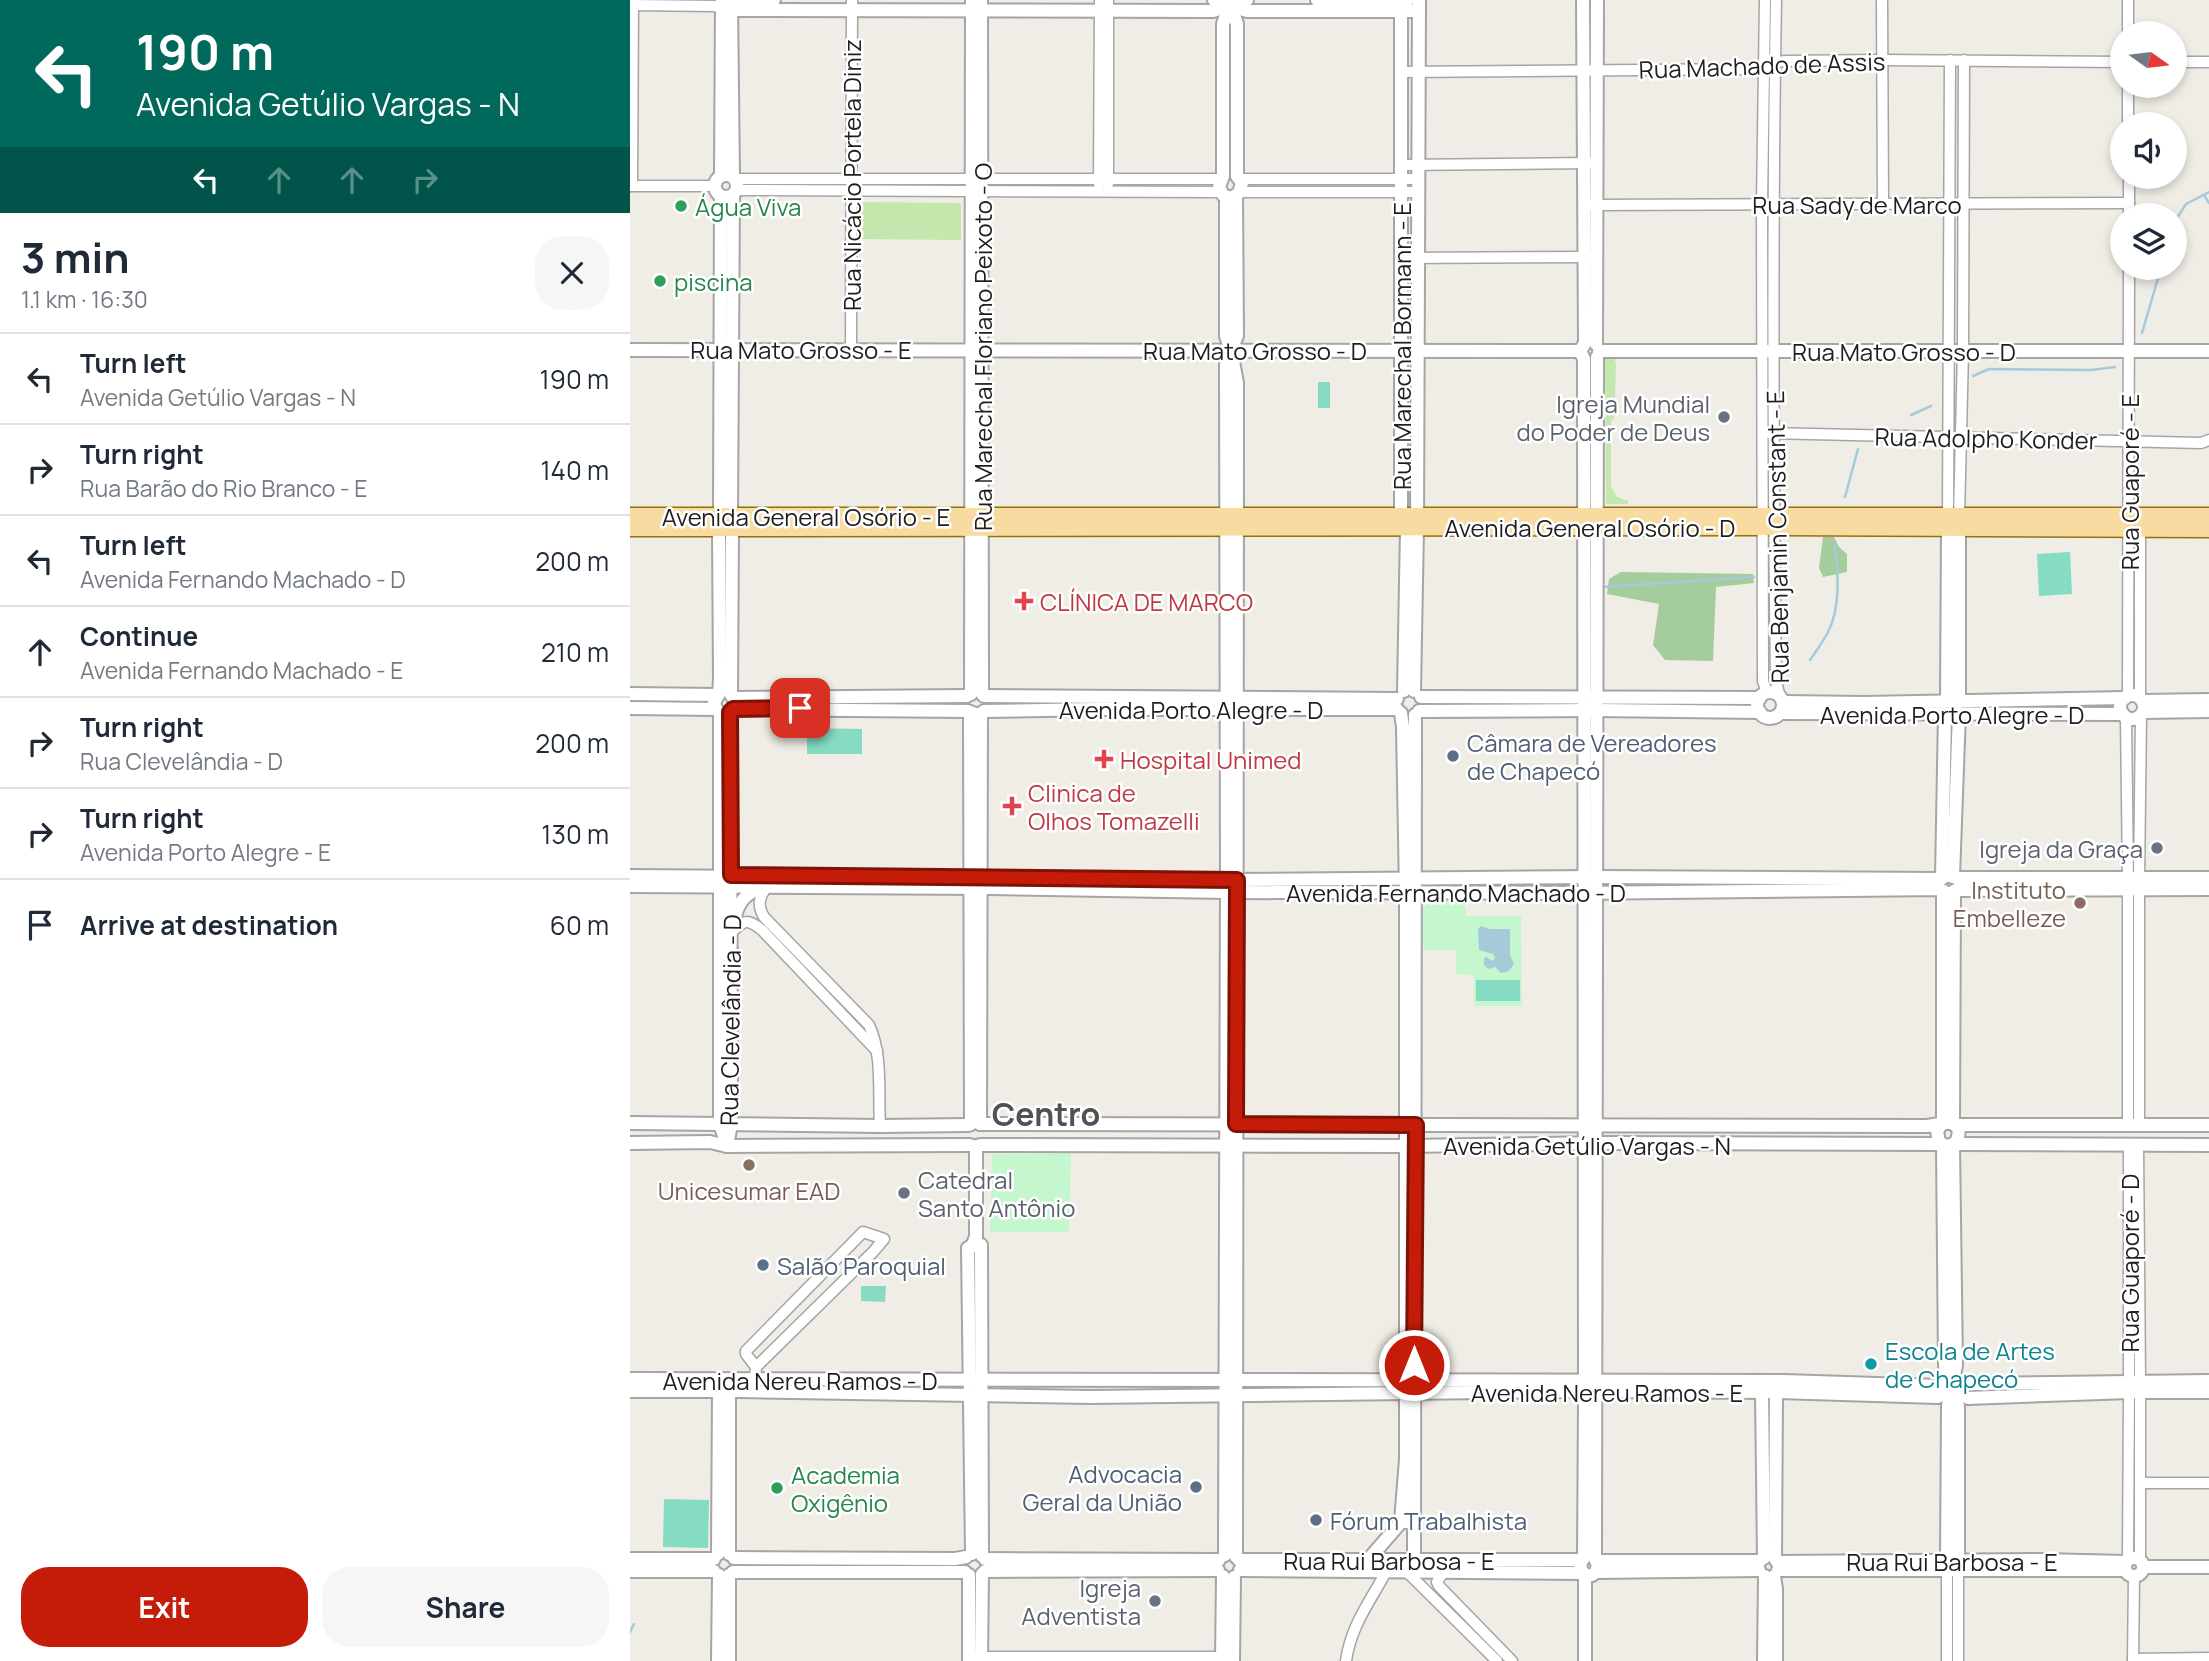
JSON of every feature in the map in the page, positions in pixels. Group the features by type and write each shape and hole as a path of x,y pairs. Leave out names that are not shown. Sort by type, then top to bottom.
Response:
{"main road":[{"name":"Avenida General Osório - E","path":"630,516 726,522 976,522"},
{"name":"Avenida General Osório - D","path":"2134,523 2209,516"},
{"name":"Avenida General Osório - E","path":"630,528 726,522"},
{"name":"Avenida General Osório - D","path":"976,522 2134,523 2209,529"}],"street":[{"path":"725,4 774,0"},
{"path":"1214,0 1247,0"},
{"path":"1583,0 1590,70 1589,1656"},
{"path":"1590,70 1597,0"},
{"name":"Rua Benjamin Constant - E","path":"1765,0 1764,67 1768,161"},
{"name":"Rua Benjamin Constant - E","path":"1774,700 1776,682 1768,522 1767,204 1776,0"},
{"path":"1882,0 1883,204"},
{"path":"2128,0 2128,21"},
{"path":"1230,2 1248,11 1317,4 1419,4"},
{"path":"1230,2 1213,11 1157,6 632,3 631,186 728,186 851,191 1058,180 1172,179 1321,192 1418,185"},
{"path":"975,1124 965,1129 964,1135 976,1146 976,1229 972,1246 968,1248 975,1380 975,1659 1227,1659 1231,1381 1232,426 1226,365 1231,350 1226,336 1232,266 1230,186 1223,103 1223,24 1230,2"},
{"path":"1230,2 1237,24 1237,103 1230,186"},
{"name":"Rua Clevelândia - D","path":"725,4 728,186 725,703 727,1146"},
{"name":"Rua Marechal Bormann - E","path":"1401,4 1401,436 1410,522 1411,564 1404,727 1411,854"},
{"name":"Rua Marechal Bormann - E","path":"1410,522 1417,436 1419,4"},
{"name":"Rua Nicácio Portela Diniz","path":"851,349 852,5"},
{"name":"Rua Marechal Floriano Peixoto - O","path":"976,695 977,5"},
{"path":"1104,6 1104,191"},
{"name":"Rua Machado de Assis","path":"1401,72 1755,69 1775,62 1882,60 2110,62"},
{"path":"1950,60 1948,438 1953,522 1953,592 1948,884 1948,1124 1936,1135 1948,1145 1956,1365 1948,1406 1952,1565 1958,1661"},
{"path":"1953,522 1961,438 1964,60"},
{"path":"2188,62 2209,62"},
{"path":"1223,103 1237,103"},
{"path":"1950,134 1964,134"},
{"path":"1401,165 1590,163"},
{"path":"728,186 803,179 851,179 1058,191 1172,191 1320,179 1401,186"},
{"path":"803,179 803,191"},
{"path":"1172,179 1172,191"},
{"path":"1320,179 1321,192"},
{"path":"1058,180 1058,191"},
{"path":"2129,189 2129,203"},
{"name":"Rua Sady de Marco","path":"1590,205 2110,203"},
{"path":"1401,258 1590,257"},
{"name":"Rua Guaporé - E","path":"2129,280 2129,441 2134,523 2136,703 2133,1125"},
{"name":"Rua Mato Grosso - E","path":"630,350 977,349"},
{"name":"Rua Mato Grosso - D","path":"977,349 2209,351"},
{"name":"Rua Adolpho Konder","path":"1768,433 2201,443 2209,440"},
{"path":"1401,436 1417,436"},
{"path":"630,694 725,703"},
{"path":"976,695 987,704 976,712 965,706 976,695"},
{"name":"Avenida Porto Alegre - D","path":"725,703 976,695 1088,702 1405,700 1590,704 1760,712 1771,718 1774,700"},
{"name":"Rua Marechal Bormann - E","path":"1405,700 1421,707 1417,713 1411,854 1410,1387 1406,1458 1410,1565"},
{"name":"Avenida Porto Alegre - D","path":"1405,700 1410,716 1417,713 1590,704 1774,700 2124,716 2133,719 2136,703"},
{"path":"1760,712 1758,707 1774,700"},
{"name":"Avenida Porto Alegre - D","path":"1952,707 2209,700"},
{"name":"Avenida Porto Alegre - D","path":"725,703 976,712 1088,702"},
{"path":"630,708 725,703"},
{"path":"2124,716 2121,704 2136,703"},
{"name":"Avenida Porto Alegre - D","path":"2136,703 2209,711"},
{"path":"975,1124 976,712"},
{"name":"Rua Guaporé - E","path":"2124,716 2134,884"},
{"name":"Avenida Fernando Machado - D","path":"1411,886 1590,877 1948,884 2134,884 2209,889"},
{"name":"Avenida Fernando Machado - D","path":"2134,884 2209,878"},
{"path":"634,881 976,883"},
{"path":"726,881 767,887 976,883"},
{"name":"Rua Clevelândia - D","path":"726,881 731,933 726,1124"},
{"name":"Avenida Fernando Machado - D","path":"976,883 1411,886 1591,892 1948,884"},
{"path":"767,887 760,896 759,905 766,927 877,1051 880,1126"},
{"path":"731,933 738,904 750,893 767,887"},
{"path":"731,933 748,921 766,927"},
{"name":"Avenida Getúlio Vargas - N","path":"630,1123 880,1126 2209,1125"},
{"path":"975,1124 987,1133 986,1140 976,1146"},
{"path":"1948,1124 1960,1135 1948,1145"},
{"name":"Avenida Getúlio Vargas - N","path":"630,1143 710,1142 727,1146 1591,1143 2209,1145"},
{"name":"Rua Guaporé - D","path":"2133,1145 2133,1660"},
{"path":"863,1233 884,1239 873,1252 755,1373 746,1351 863,1233"},
{"name":"Avenida Nereu Ramos - D","path":"630,1391 724,1387 755,1373 975,1380"},
{"name":"Avenida Nereu Ramos - D","path":"630,1379 724,1387 975,1394"},
{"name":"Avenida Nereu Ramos - E","path":"975,1380 1231,1381 1410,1387 1784,1381 1939,1386 1950,1391"},
{"name":"Avenida Nereu Ramos - E","path":"2134,1387 2209,1381"},
{"name":"Avenida Nereu Ramos - E","path":"1591,1386 1938,1397 1969,1384 2134,1387 2209,1392"},
{"path":"724,1387 724,1643 729,1661"},
{"name":"Avenida Nereu Ramos - E","path":"975,1394 1229,1397 1410,1387"},
{"path":"1762,1392 1769,1416 1770,1658"},
{"path":"1769,1416 1776,1392"},
{"path":"1229,1397 1236,1428 1229,1566"},
{"name":"Rua Guaporé - D","path":"2133,1566 2140,1542 2140,1483 2134,1427"},
{"path":"2140,1483 2209,1483"},
{"path":"1368,1560 1408,1522"},
{"path":"630,1559 724,1565"},
{"name":"Rua Rui Barbosa - E","path":"1229,1566 1368,1560 1444,1571 1589,1567"},
{"path":"630,1571 724,1565"},
{"name":"Rua Rui Barbosa - E","path":"724,1565 1229,1566 1387,1570 1410,1565 2209,1567"},
{"path":"1410,1565 1497,1661"},
{"path":"1947,1661 1952,1565"},
{"path":"1346,1661 1354,1626 1387,1570"},
{"path":"1444,1571 1439,1576 1438,1586 1512,1661"},
{"path":"1475,1639 1483,1631"},
{"path":"718,1661 724,1643"},
{"path":"2133,1660 2209,1658"}],"green space":[{"path":"859,202 961,203 961,240 859,239"},
{"path":"1605,359 1615,359 1616,366 1614,419 1611,420 1611,486 1617,497 1628,501 1628,504 1606,504"},
{"path":"1318,382 1330,382 1330,408 1318,408"},
{"path":"1823,537 1834,537 1839,547 1847,554 1847,572 1823,577 1819,568"},
{"path":"2070,552 2072,594 2039,596 2037,554"},
{"path":"1621,572 1753,574 1754,583 1716,587 1713,661 1665,660 1653,645 1659,604 1607,594 1609,579"},
{"path":"807,728 862,729 862,754 807,754"},
{"path":"1421,899 1465,899 1466,916 1521,916 1522,1006 1474,1006 1474,975 1456,974 1456,950 1420,950"},
{"path":"1476,980 1520,980 1520,1001 1476,1001"},
{"path":"1071,1153 1069,1232 990,1232 992,1154"},
{"path":"861,1286 886,1286 885,1302 861,1301"},
{"path":"664,1499 709,1500 708,1548 663,1547"}],"water":[{"path":"1481,926 1510,929 1510,955 1514,964 1509,971 1501,973 1495,967 1488,969 1484,965 1484,958 1492,961 1495,958 1493,954 1479,950 1478,929"}],"waterway":[{"path":"2187,203 2209,192"},
{"path":"2204,195 2209,203"},
{"path":"2142,333 2157,280"},
{"path":"1973,376 1989,369 2091,370 2115,367"},
{"path":"1911,415 1931,406"},
{"path":"1845,497 1858,449"},
{"path":"1810,660 1828,632 1835,612 1838,578 1835,546"},
{"path":"1602,587 1754,577"},
{"path":"630,1632 634,1624"}],"place":[{"name":"Água Viva","path":"681,206"},
{"name":"piscina","path":"660,281"},
{"name":"Igreja Mundial do Poder de Deus","path":"1724,417"},
{"name":"CLÍNICA DE MARCO","path":"1024,601"},
{"name":"Câmara de Vereadores de Chapecó","path":"1453,756"},
{"name":"Hospital Unimed","path":"1104,759"},
{"name":"Clinica de Olhos Tomazelli","path":"1012,806"},
{"name":"Igreja da Graça","path":"2157,848"},
{"name":"Instituto Embelleze","path":"2080,903"},
{"name":"Unicesumar EAD","path":"749,1165"},
{"name":"Catedral Santo Antônio","path":"904,1193"},
{"name":"Salão Paroquial","path":"763,1265"},
{"name":"Escola de Artes de Chapecó","path":"1871,1364"},
{"name":"Advocacia Geral da União","path":"1196,1487"},
{"name":"Academia Oxigênio","path":"777,1488"},
{"name":"Fórum Trabalhista","path":"1316,1520"},
{"name":"Igreja Adventista","path":"1155,1601"}],"district":[{"name":"Centro","path":"1046,1114"}],"route":[{"path":"800,708 733,709 730,712 731,875 1237,880 1236,1124 1416,1125 1414,1365"}]}
